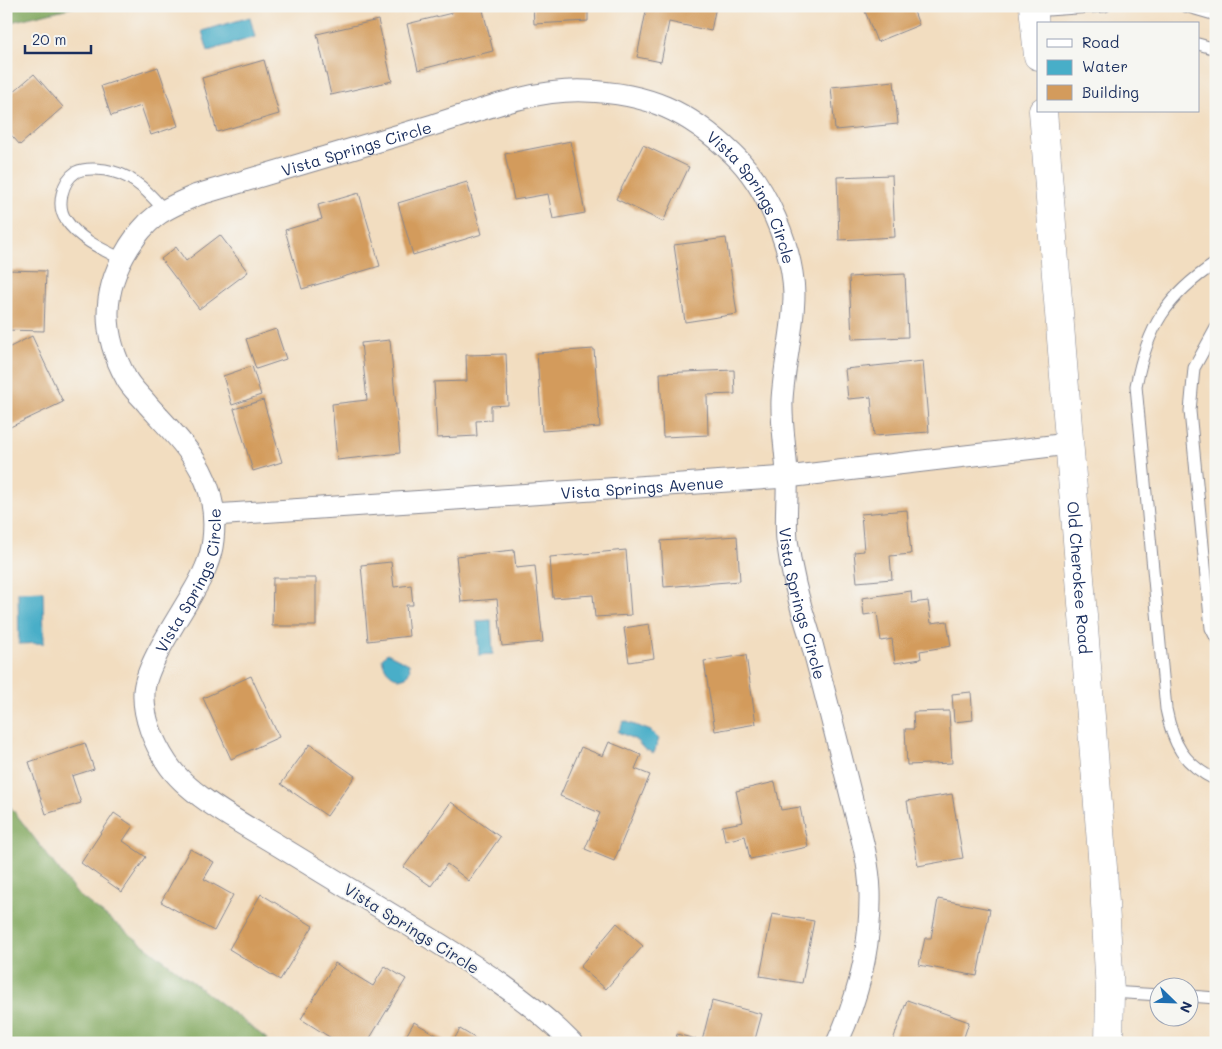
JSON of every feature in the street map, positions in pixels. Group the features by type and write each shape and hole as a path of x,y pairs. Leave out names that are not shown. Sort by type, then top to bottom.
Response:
{"street":[{"path":"1033,9 1037,47"},
{"name":"Vista Springs Circle","path":"572,1043 518,996 469,962 225,813 182,781 167,763 148,725 144,690 153,664 205,572 213,542 214,515 211,493 196,459 127,380 112,347 108,328 107,307 111,286 122,259 140,231 165,211 206,193 506,103 559,92 584,90 665,105 708,131 745,165 759,185 779,226 791,269 794,291 782,400 787,477 787,538 798,597 861,837 870,889 870,915 863,967 849,1018 837,1043"},
{"name":"Old Cherokee Road","path":"1042,112 1103,868 1110,992 1109,1043"},
{"name":"Vista Springs Avenue","path":"214,515 787,477 1068,444"}],"lane":[{"path":"1033,9 1105,6"},
{"path":"1186,6 1216,15"},
{"path":"1200,45 1216,49"},
{"path":"122,259 82,237 64,218 61,200 64,185 77,172 98,169 115,172 138,184 165,211"},
{"path":"1216,263 1187,284 1159,319 1150,334 1141,359 1136,386 1169,724 1176,743 1187,761 1216,780"},
{"path":"1216,328 1194,368 1190,411 1211,628 1216,638"},
{"path":"1110,992 1150,994"},
{"path":"1200,997 1216,998"}],"green space":[{"path":"6,6 78,6 6,23"},
{"path":"6,801 77,894 267,1039 265,1043 6,1043"}],"water":[{"path":"250,17 255,37 208,51 202,31"},
{"path":"43,591 44,643 19,644 18,592"},
{"path":"491,620 493,654 479,655 477,621"},
{"path":"387,653 409,664 410,670 406,677 399,679 387,671 382,658"},
{"path":"624,721 651,731 659,739 654,753 644,749 636,740 618,732"}],"building":[{"path":"450,6 482,6 493,51 418,70 407,24 452,13"},
{"path":"533,6 588,6 588,21 534,24"},
{"path":"647,6 716,6 711,31 669,22 661,62 637,57"},
{"path":"863,6 912,6 919,25 877,42"},
{"path":"378,20 392,81 331,95 317,34"},
{"path":"264,60 279,114 217,132 202,78"},
{"path":"158,67 178,126 151,135 141,106 111,116 101,86"},
{"path":"34,74 63,107 20,145 6,129 6,98"},
{"path":"894,81 898,124 835,130 831,87"},
{"path":"571,141 585,213 553,219 548,194 514,200 505,154"},
{"path":"643,145 689,167 663,222 616,199"},
{"path":"892,175 895,237 839,240 837,177"},
{"path":"467,182 482,234 413,255 398,203"},
{"path":"359,193 380,266 302,289 285,230 322,219 318,205"},
{"path":"220,235 248,272 199,309 161,259 176,247 186,261"},
{"path":"726,238 737,314 685,322 674,245"},
{"path":"6,270 46,271 44,331 6,330"},
{"path":"905,274 908,337 852,339 849,277"},
{"path":"276,329 286,359 256,369 246,339"},
{"path":"32,336 63,402 6,429 6,349"},
{"path":"390,340 400,453 337,460 332,404 367,400 361,343"},
{"path":"594,349 600,427 542,431 537,353"},
{"path":"506,354 508,405 491,406 491,420 476,421 477,436 437,438 434,382 467,381 466,355"},
{"path":"923,361 929,432 874,436 871,397 848,399 845,369"},
{"path":"252,366 261,395 232,405 223,376"},
{"path":"734,370 735,394 707,395 708,435 663,437 660,373"},
{"path":"263,400 282,462 253,471 234,409"},
{"path":"907,510 911,554 890,556 892,579 857,582 854,552 864,551 861,514"},
{"path":"737,536 740,581 664,587 661,541"},
{"path":"514,550 516,568 535,566 543,642 502,646 497,599 461,602 456,556"},
{"path":"626,550 631,615 595,617 593,595 553,598 550,557"},
{"path":"391,562 394,587 411,585 413,605 406,605 409,636 368,641 361,565"},
{"path":"273,578 316,578 316,626 272,626"},
{"path":"911,591 912,603 928,601 931,623 947,621 951,646 920,651 921,659 895,663 892,639 881,641 877,613 864,615 862,598"},
{"path":"649,624 654,658 629,662 624,628"},
{"path":"746,655 756,724 715,731 704,661"},
{"path":"251,676 279,737 231,759 203,698"},
{"path":"971,692 973,720 954,722 952,694"},
{"path":"949,711 952,763 907,765 905,729 914,729 913,712"},
{"path":"609,742 641,755 635,769 650,775 614,861 585,849 600,813 560,796 581,747 603,756"},
{"path":"85,743 94,769 72,776 81,803 46,814 29,762"},
{"path":"310,744 355,776 327,816 281,784"},
{"path":"775,782 781,810 800,807 808,847 750,859 745,836 725,841 722,826 743,822 736,791"},
{"path":"952,794 963,858 918,866 907,801"},
{"path":"451,802 500,837 469,881 447,864 431,886 404,867"},
{"path":"114,813 133,826 123,841 146,857 122,892 81,863"},
{"path":"190,849 214,862 204,879 233,895 214,931 161,902"},
{"path":"261,894 313,926 280,980 229,949"},
{"path":"938,899 990,909 977,976 919,965 925,938 931,938"},
{"path":"772,914 814,921 802,983 760,976"},
{"path":"617,923 643,946 606,989 580,967"},
{"path":"335,963 373,986 385,966 406,979 367,1043 339,1043 301,1019"},
{"path":"907,1000 969,1022 962,1043 892,1043"},
{"path":"712,1001 762,1014 754,1043 675,1043 677,1034 702,1041"},
{"path":"414,1022 450,1043 402,1043"},
{"path":"460,1029 483,1043 452,1043"}]}
